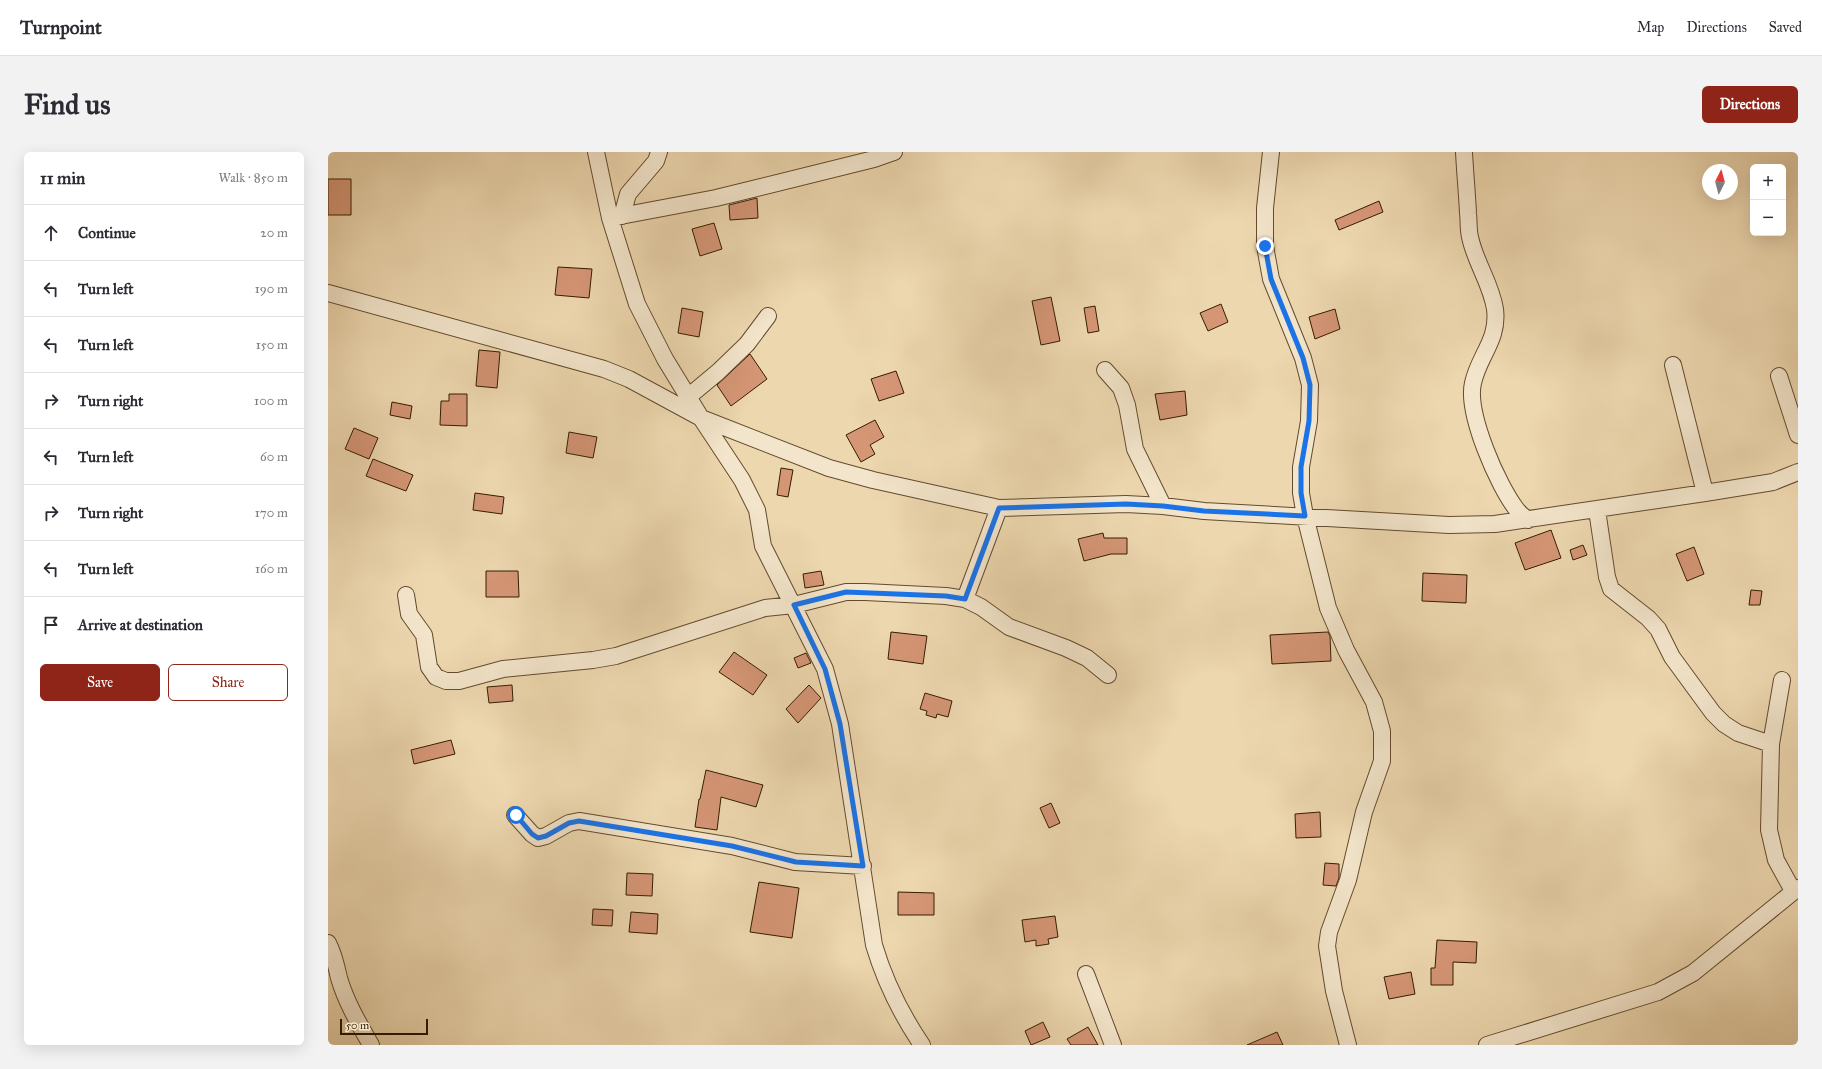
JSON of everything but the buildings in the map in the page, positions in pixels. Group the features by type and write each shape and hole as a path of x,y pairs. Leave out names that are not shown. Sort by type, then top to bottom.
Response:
{"street":[{"path":"596,152 616,217 637,304 688,397 742,480 757,510 763,546 825,669 840,724 874,945 882,972 904,1018 922,1045"},
{"path":"616,217 628,194 656,161 659,152"},
{"path":"616,217 716,198 874,155 894,152"},
{"path":"1271,152 1264,208 1265,246 1271,279 1303,358 1310,385 1309,421 1301,467 1301,493 1305,516 1328,608 1346,650 1374,702 1382,731 1382,761 1364,812 1348,880 1329,932 1327,946 1334,991 1348,1045"},
{"path":"1464,152 1470,237 1491,292 1495,309 1496,327 1490,345 1478,367 1472,384 1472,401 1478,428 1498,478 1518,512 1528,520"},
{"path":"328,293 604,369 624,377 701,418 829,468 874,480 999,508 1126,504 1163,506 1204,511 1449,525 1495,524 1597,510 1773,482 1798,472"},
{"path":"688,397 718,372 747,344 768,316"},
{"path":"1673,365 1705,493"},
{"path":"1105,370 1121,388 1135,449 1163,506"},
{"path":"1779,376 1798,435"},
{"path":"965,599 999,508"},
{"path":"1597,510 1607,577 1611,589 1648,618 1658,629 1672,657 1713,713 1724,724 1738,733 1771,744"},
{"path":"406,596 410,614 424,635 429,667 436,676 446,681 459,681 503,669 593,660 616,656 765,608 794,605 846,592 946,596 965,599 981,607 1009,627 1066,648 1086,658 1108,675"},
{"path":"1487,1045 1526,1040 1658,992 1693,973 1795,889 1776,860 1769,830 1771,744 1782,680"},
{"path":"516,815 532,834 538,838 546,836 569,823 579,821 732,846 796,862 863,866"},
{"path":"328,943 335,958 339,977 348,1000 356,1018 372,1045"},
{"path":"1086,974 1113,1045"}],"route":[{"path":"516,815 532,834 538,838 546,836 569,823 579,821 732,846 796,862 863,866 840,724 825,669 794,605 846,592 946,596 965,599 999,508 1126,504 1163,506 1204,511 1305,516 1301,493 1301,467 1309,421 1310,385 1303,358 1271,279 1265,246"}]}
